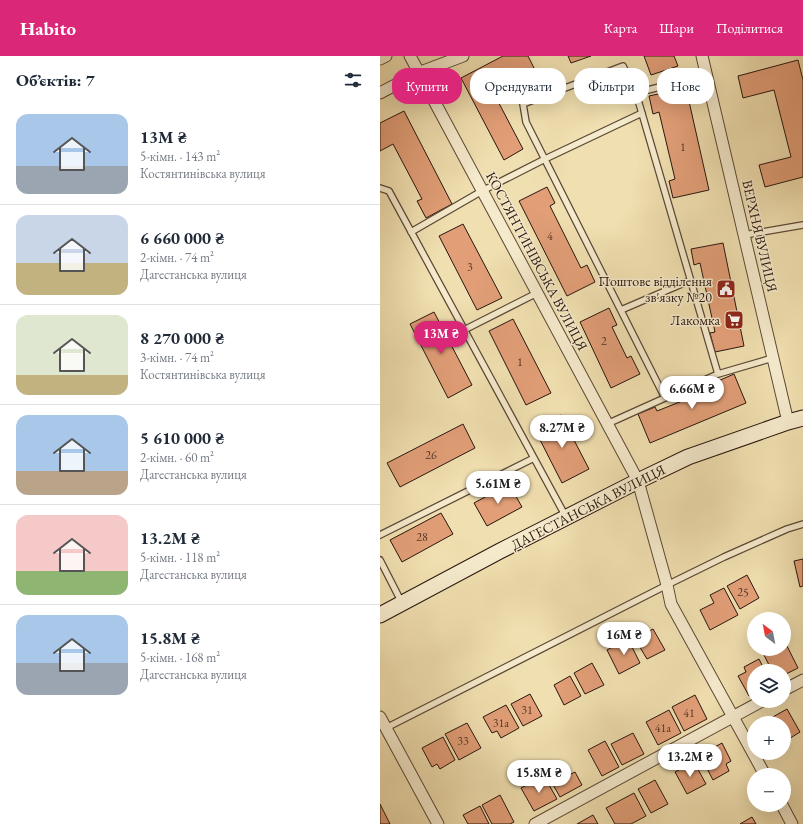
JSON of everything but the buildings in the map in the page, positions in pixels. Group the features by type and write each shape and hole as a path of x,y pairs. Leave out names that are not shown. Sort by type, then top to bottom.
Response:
{"street":[{"path":"380,59 386,56"},
{"name":"КОСТЯНТИНІВСЬКА ВУЛИЦЯ","path":"410,56 415,68"},
{"path":"433,68 463,56"},
{"name":"ВЕРХНЯ ВУЛИЦЯ","path":"702,56 705,68"},
{"path":"380,93 392,87"},
{"name":"КОСТЯНТИНІВСЬКА ВУЛИЦЯ","path":"434,104 638,481 671,604 761,768"},
{"name":"ВЕРХНЯ ВУЛИЦЯ","path":"714,104 788,422"},
{"name":"ДАГЕСТАНСЬКА ВУЛИЦЯ","path":"380,615 566,517 688,457 803,418"},
{"path":"791,686 803,680"},
{"path":"535,824 749,708"},
{"path":"380,717 438,824"},
{"path":"786,812 792,824"}],"lane":[{"path":"574,85 523,104 526,122 665,398"},
{"path":"639,104 718,374"},
{"path":"411,232 482,191 642,113"},
{"path":"380,188 389,191 566,517"},
{"path":"744,235 803,225"},
{"path":"621,310 690,280"},
{"path":"464,330 537,293"},
{"path":"607,424 718,374 773,358"},
{"path":"380,535 534,458"},
{"path":"386,728 724,557 787,529 803,524"},
{"path":"380,560 402,603"}],"place":[{"name":"Поштове відділення зв'язку №20","path":"726,289"},
{"name":"Лакомка","path":"734,320"}]}
